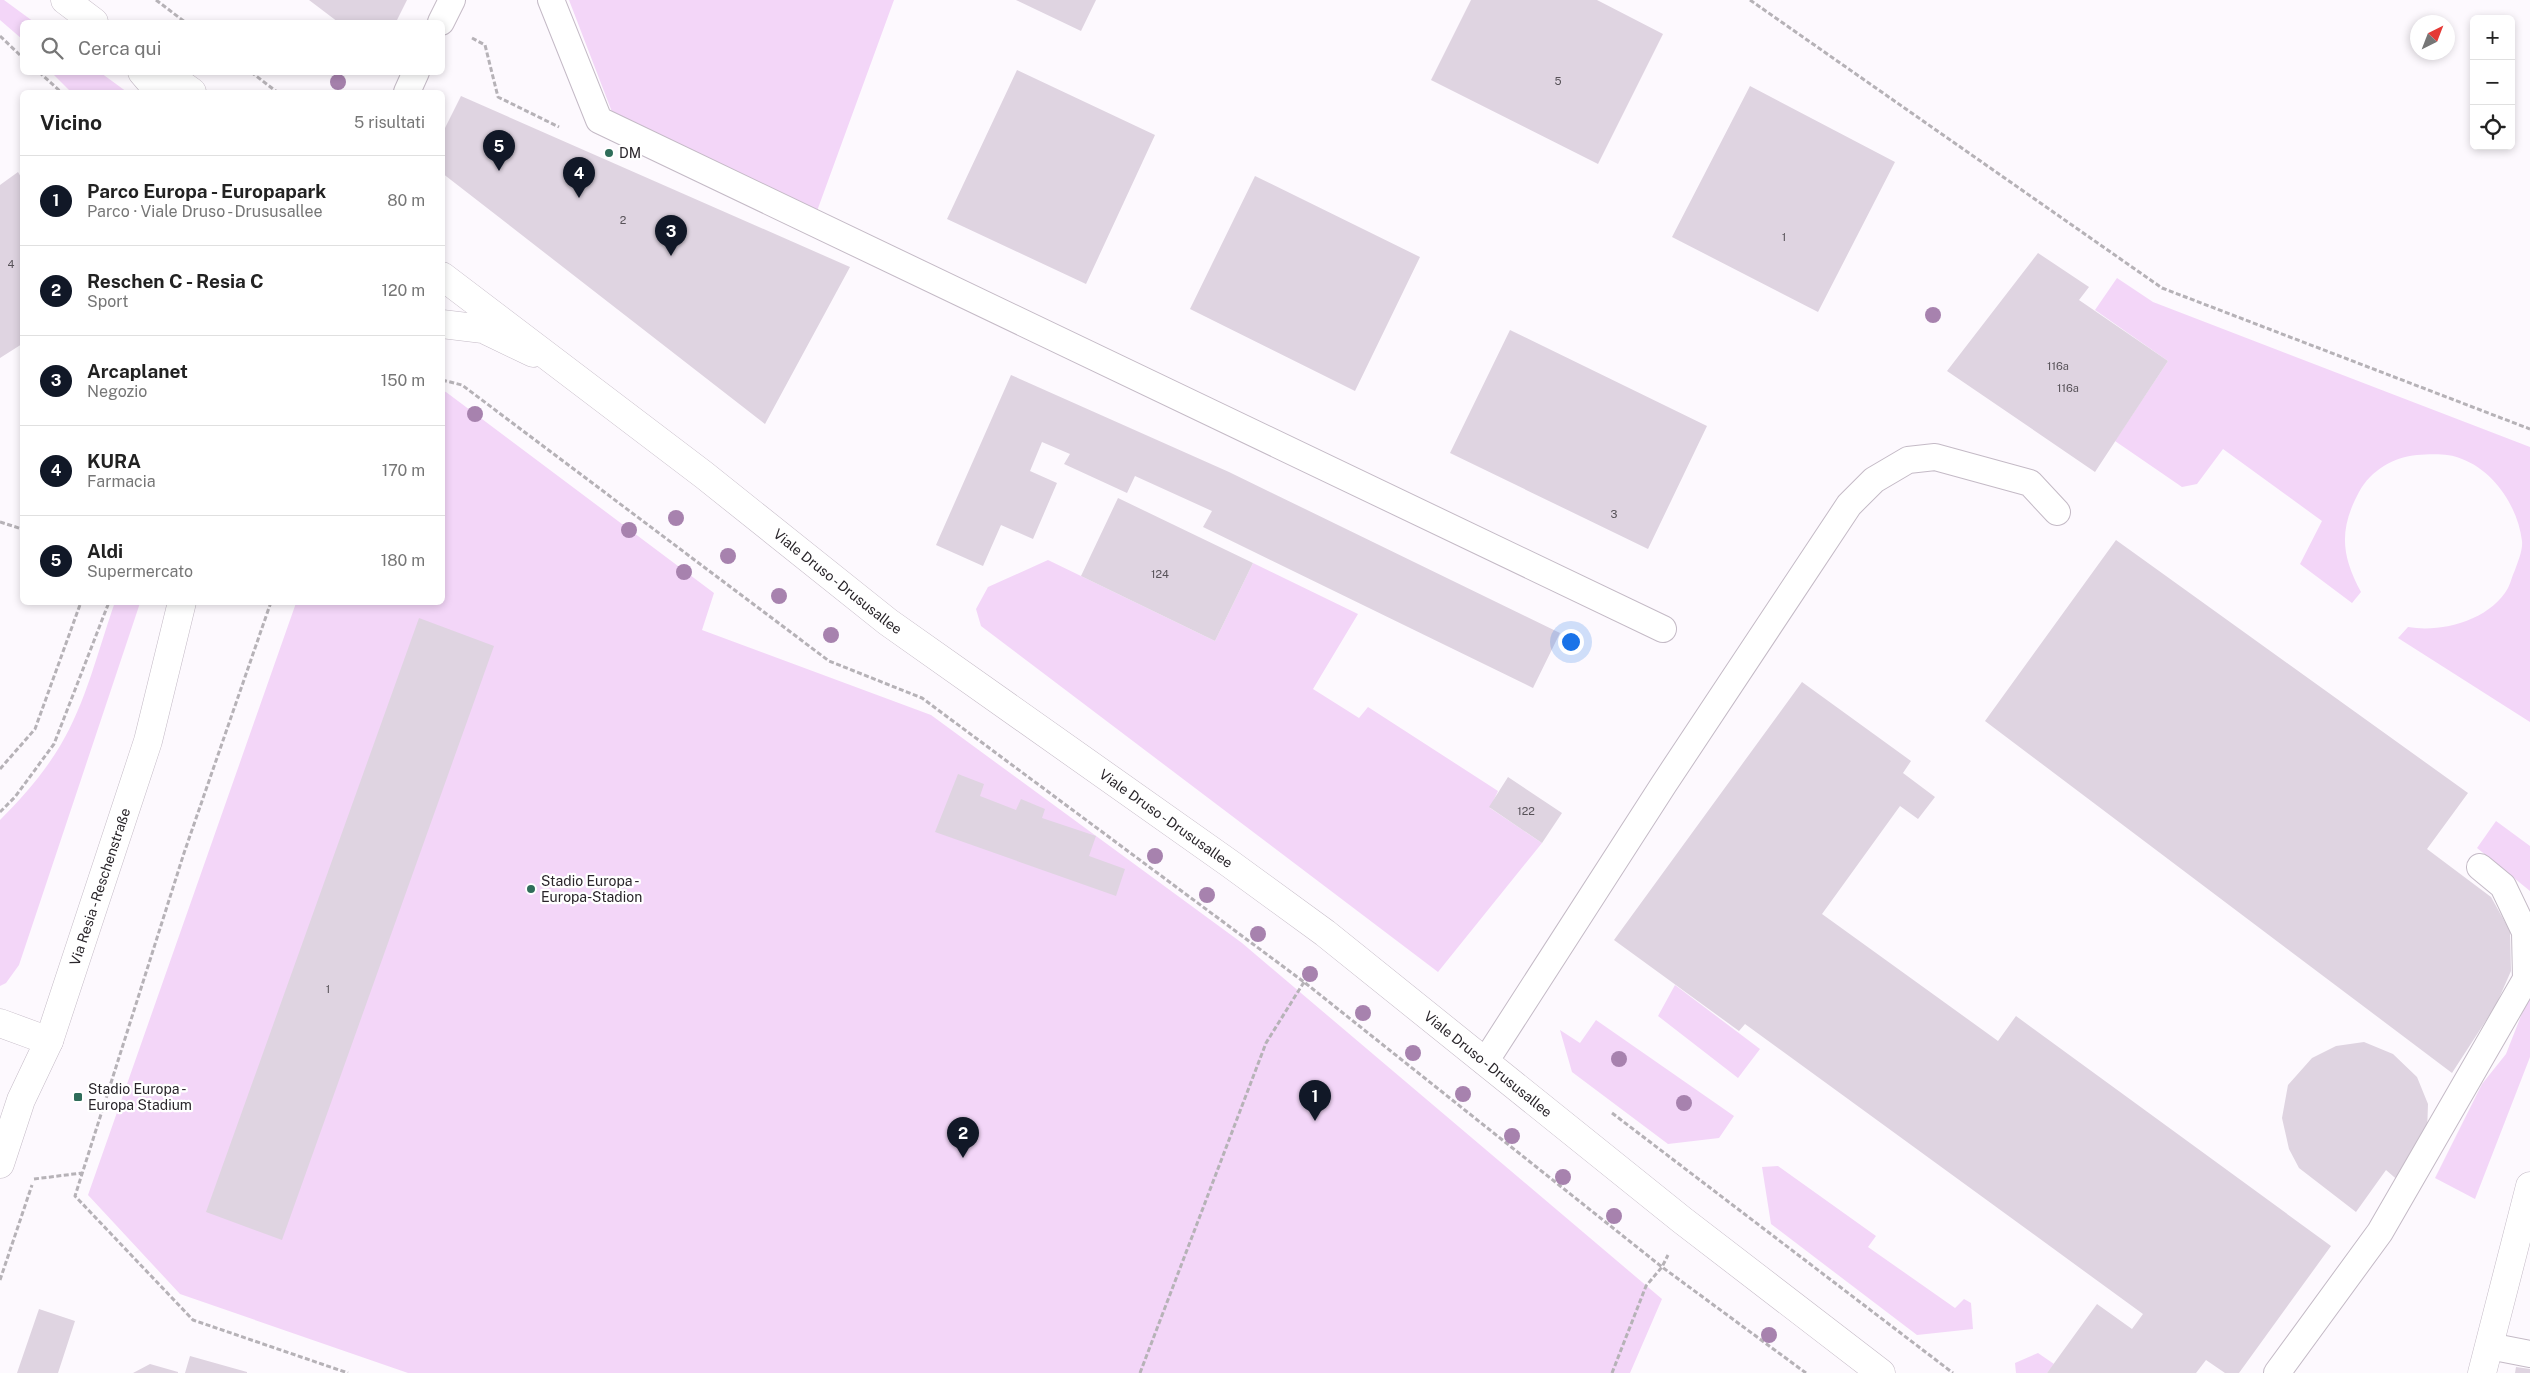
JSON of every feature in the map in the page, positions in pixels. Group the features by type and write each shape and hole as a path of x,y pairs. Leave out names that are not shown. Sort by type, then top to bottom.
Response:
{"main road":[{"path":"65,0 91,20"},
{"path":"145,75 157,90"},
{"path":"168,75 189,90"},
{"name":"Viale Druso - Drususallee","path":"445,278 704,475 888,622 1230,863 1325,933 1682,1220 1881,1373"},
{"path":"445,324 483,329 557,364"},
{"name":"Via Resia - Reschenstraße","path":"0,1164 21,1100 49,1040 148,741 181,605"},
{"path":"0,1023 49,1040"},
{"path":"2482,1373 2530,1186"}],"lane":[{"path":"442,20 452,0"},
{"path":"551,0 599,120 1663,629"},
{"path":"408,90 415,75"},
{"path":"1485,1062 1659,792 1849,504 1874,480 1908,460 1935,457 2030,483 2057,512"},
{"path":"2277,1373 2380,1232 2526,979 2525,932 2503,886 2480,867"},
{"path":"2489,1346 2530,1354"}],"path":[{"path":"156,0 183,20"},
{"path":"1750,0 2162,288 2530,429"},
{"path":"0,36 20,55"},
{"path":"485,45 498,97 559,128"},
{"path":"42,75 59,90"},
{"path":"255,75 274,90"},
{"path":"445,381 462,385 829,661 922,698 1304,982 1662,1267 1806,1373"},
{"path":"0,522 20,528"},
{"path":"0,769 35,730 80,605"},
{"path":"0,812 15,797 54,744 108,605"},
{"path":"270,605 184,853 75,1196 193,1320 348,1373"},
{"path":"1140,1373 1266,1043 1304,982"},
{"path":"1606,1108 1953,1373"},
{"path":"0,1280 34,1178 82,1173"},
{"path":"1612,1373 1646,1286 1662,1267 1682,1220"}],"shaded area":[{"path":"0,0 4,0 31,20 20,20 20,37 0,20"},
{"path":"569,0 894,0 817,211 612,112"},
{"path":"54,75 104,75 124,90 69,90"},
{"path":"2117,278 2153,302 2530,447 2530,722 2398,638 2408,627 2435,628 2464,622 2490,608 2508,588 2520,556 2522,541 2520,528 2510,503 2494,481 2474,465 2457,457 2428,454 2408,456 2392,462 2370,477 2359,492 2353,505 2346,530 2346,554 2354,579 2361,592 2352,603 2300,564 2322,521 2223,449 2197,484 2182,487 2115,441 2168,361 2095,310"},
{"path":"445,392 714,593 702,630 931,715 1242,943 1662,1299 1630,1373 408,1373 180,1294 88,1195 295,605 445,605"},
{"path":"1048,560 1215,641 1253,563 1358,614 1313,689 1359,718 1368,707 1498,791 1490,808 1542,843 1438,972 981,626 976,609 988,587"},
{"path":"114,605 139,605 19,965 6,983 0,986 0,820 24,794 54,756 77,712"},
{"path":"2496,821 2530,846 2530,891 2477,848"},
{"path":"1675,985 1760,1049 1738,1078 1658,1016"},
{"path":"2530,993 2530,1057 2475,1199 2435,1178 2482,1084 2506,1054"},
{"path":"1596,1020 1734,1116 1719,1138 1668,1144 1572,1072 1560,1030 1580,1043"},
{"path":"1778,1166 1876,1236 1868,1247 1955,1308 1964,1299 1971,1303 1973,1329 1917,1335 1771,1224 1762,1167"},
{"path":"2038,1353 2054,1364 2047,1373 2016,1373 2015,1363"}],"building":[{"path":"309,0 407,0 397,20 335,20"},
{"path":"1016,0 1096,0 1081,31"},
{"path":"1471,0 1597,0 1663,34 1598,164 1431,80"},
{"path":"1017,70 1155,135 1086,284 947,219"},
{"path":"1750,86 1895,162 1818,312 1672,237"},
{"path":"461,96 850,267 765,424 445,175 445,128"},
{"path":"18,172 20,176 20,345 0,358 0,185"},
{"path":"1255,176 1420,257 1355,391 1190,309"},
{"path":"2038,253 2089,287 2079,300 2168,361 2095,472 1947,371"},
{"path":"1510,330 1707,426 1648,549 1450,453"},
{"path":"1011,375 1229,472 1560,633 1533,688 1203,527 1212,511 1135,476 1127,493 1064,464 1070,454 1042,442 1030,471 1057,483 1033,539 1001,525 983,566 936,545"},
{"path":"1118,498 1253,563 1215,641 1081,576"},
{"path":"2116,540 2468,793 2427,849 2491,897 2510,931 2511,971 2496,1005 2452,1073 1985,721"},
{"path":"419,618 494,646 282,1240 206,1212"},
{"path":"1802,682 1911,761 1903,773 1935,797 1918,819 1900,806 1822,914 1998,1041 2016,1016 2331,1246 2239,1373 2225,1373 2206,1360 2196,1373 2047,1373 2097,1304 2132,1329 2143,1314 1745,1024 1739,1031 1614,940"},
{"path":"958,774 984,784 980,796 1016,810 1021,799 1045,809 1042,818 1096,836 1089,856 1125,869 1116,896 935,832"},
{"path":"1508,777 1562,813 1542,843 1489,807"},
{"path":"2364,1042 2393,1054 2417,1077 2428,1104 2427,1133 2401,1183 2386,1170 2356,1212 2299,1168 2289,1149 2282,1118 2288,1085 2312,1058 2336,1046"},
{"path":"39,1309 75,1321 58,1373 17,1373"},
{"path":"190,1356 247,1372 247,1373 185,1373"},
{"path":"150,1364 178,1372 178,1373 133,1373"},
{"path":"2516,1367 2530,1369 2530,1373 2515,1373"}],"place":[{"name":"DM","path":"609,153"},
{"name":"Aldi","path":"499,171"},
{"name":"KURA","path":"579,198"},
{"name":"Arcaplanet","path":"671,256"},
{"name":"Stadio Europa - Europa-Stadion","path":"531,889"},
{"name":"Stadio Europa - Europa Stadium","path":"78,1097"},
{"name":"Parco Europa - Europapark","path":"1315,1121"},
{"name":"Reschen C - Resia C","path":"963,1158"}]}
